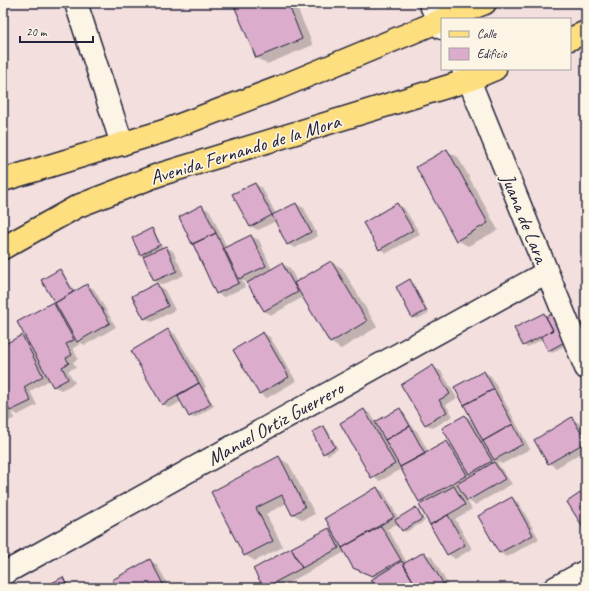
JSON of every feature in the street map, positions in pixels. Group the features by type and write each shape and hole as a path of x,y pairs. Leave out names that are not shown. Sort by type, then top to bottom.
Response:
{"main road":[{"name":"Avenida Fernando de la Mora","path":"3,180 164,131 278,88 440,18 485,3"},
{"path":"571,39 586,32"},
{"name":"Avenida Fernando de la Mora","path":"3,248 78,206 158,175 466,74 489,70"}],"street":[{"path":"76,3 122,144"},
{"name":"Juana de Lara","path":"466,74 586,368"},
{"name":"Manuel Ortiz Guerrero","path":"3,574 547,272"},
{"path":"555,588 586,571"}],"building":[{"path":"233,3 288,3 302,39 256,58"},
{"path":"447,149 488,223 456,241 416,167"},
{"path":"255,183 272,215 250,227 232,194"},
{"path":"296,203 311,232 287,245 272,215"},
{"path":"397,203 413,230 379,250 363,223"},
{"path":"202,205 216,233 192,244 179,217"},
{"path":"152,228 160,245 140,255 132,238"},
{"path":"216,233 239,283 216,294 193,244"},
{"path":"251,235 266,266 239,279 224,248"},
{"path":"166,246 177,271 154,281 143,256"},
{"path":"331,261 367,321 330,343 294,283"},
{"path":"282,263 298,292 264,311 247,283"},
{"path":"60,269 73,292 55,303 41,280"},
{"path":"410,279 426,311 412,318 396,287"},
{"path":"157,283 168,306 144,319 132,296"},
{"path":"87,284 110,323 77,342 55,303"},
{"path":"53,302 74,340 66,344 72,355 66,358 69,363 62,367 68,379 53,387 17,322"},
{"path":"558,311 572,338 548,351 541,337 553,330 546,317"},
{"path":"544,313 553,330 523,346 514,328"},
{"path":"168,329 199,383 162,405 131,351"},
{"path":"263,332 289,377 259,394 233,350"},
{"path":"22,335 43,376 24,387 31,401 10,411 3,398 3,345"},
{"path":"433,365 450,394 439,400 447,412 425,425 401,385"},
{"path":"484,371 494,389 464,405 454,387"},
{"path":"199,383 211,404 189,417 177,395"},
{"path":"494,389 513,424 483,441 464,405"},
{"path":"400,408 410,426 385,440 375,422"},
{"path":"364,409 395,464 371,478 340,423"},
{"path":"465,415 492,461 469,474 442,428"},
{"path":"572,417 586,442 548,464 534,440"},
{"path":"513,424 523,444 494,460 483,441"},
{"path":"324,426 335,447 323,454 312,432"},
{"path":"410,426 425,454 400,467 385,440"},
{"path":"447,441 467,475 419,502 400,467"},
{"path":"279,456 305,507 292,515 282,495 256,508 273,541 244,556 211,492"},
{"path":"494,462 505,479 467,501 457,484"},
{"path":"454,486 465,505 430,525 419,505"},
{"path":"377,487 394,517 342,548 325,518"},
{"path":"586,489 586,532 567,502"},
{"path":"512,497 533,535 499,553 478,516"},
{"path":"416,507 422,519 402,531 395,520"},
{"path":"448,515 465,545 447,555 430,525"},
{"path":"381,526 401,560 372,576 353,568 342,548"},
{"path":"329,528 339,548 302,568 291,548"},
{"path":"291,548 302,568 264,588 253,569"},
{"path":"424,552 446,588 417,588 403,564"},
{"path":"150,559 165,588 117,588 112,580"},
{"path":"402,561 417,588 376,588 371,580"},
{"path":"63,577 68,588 52,588 50,584"}]}
